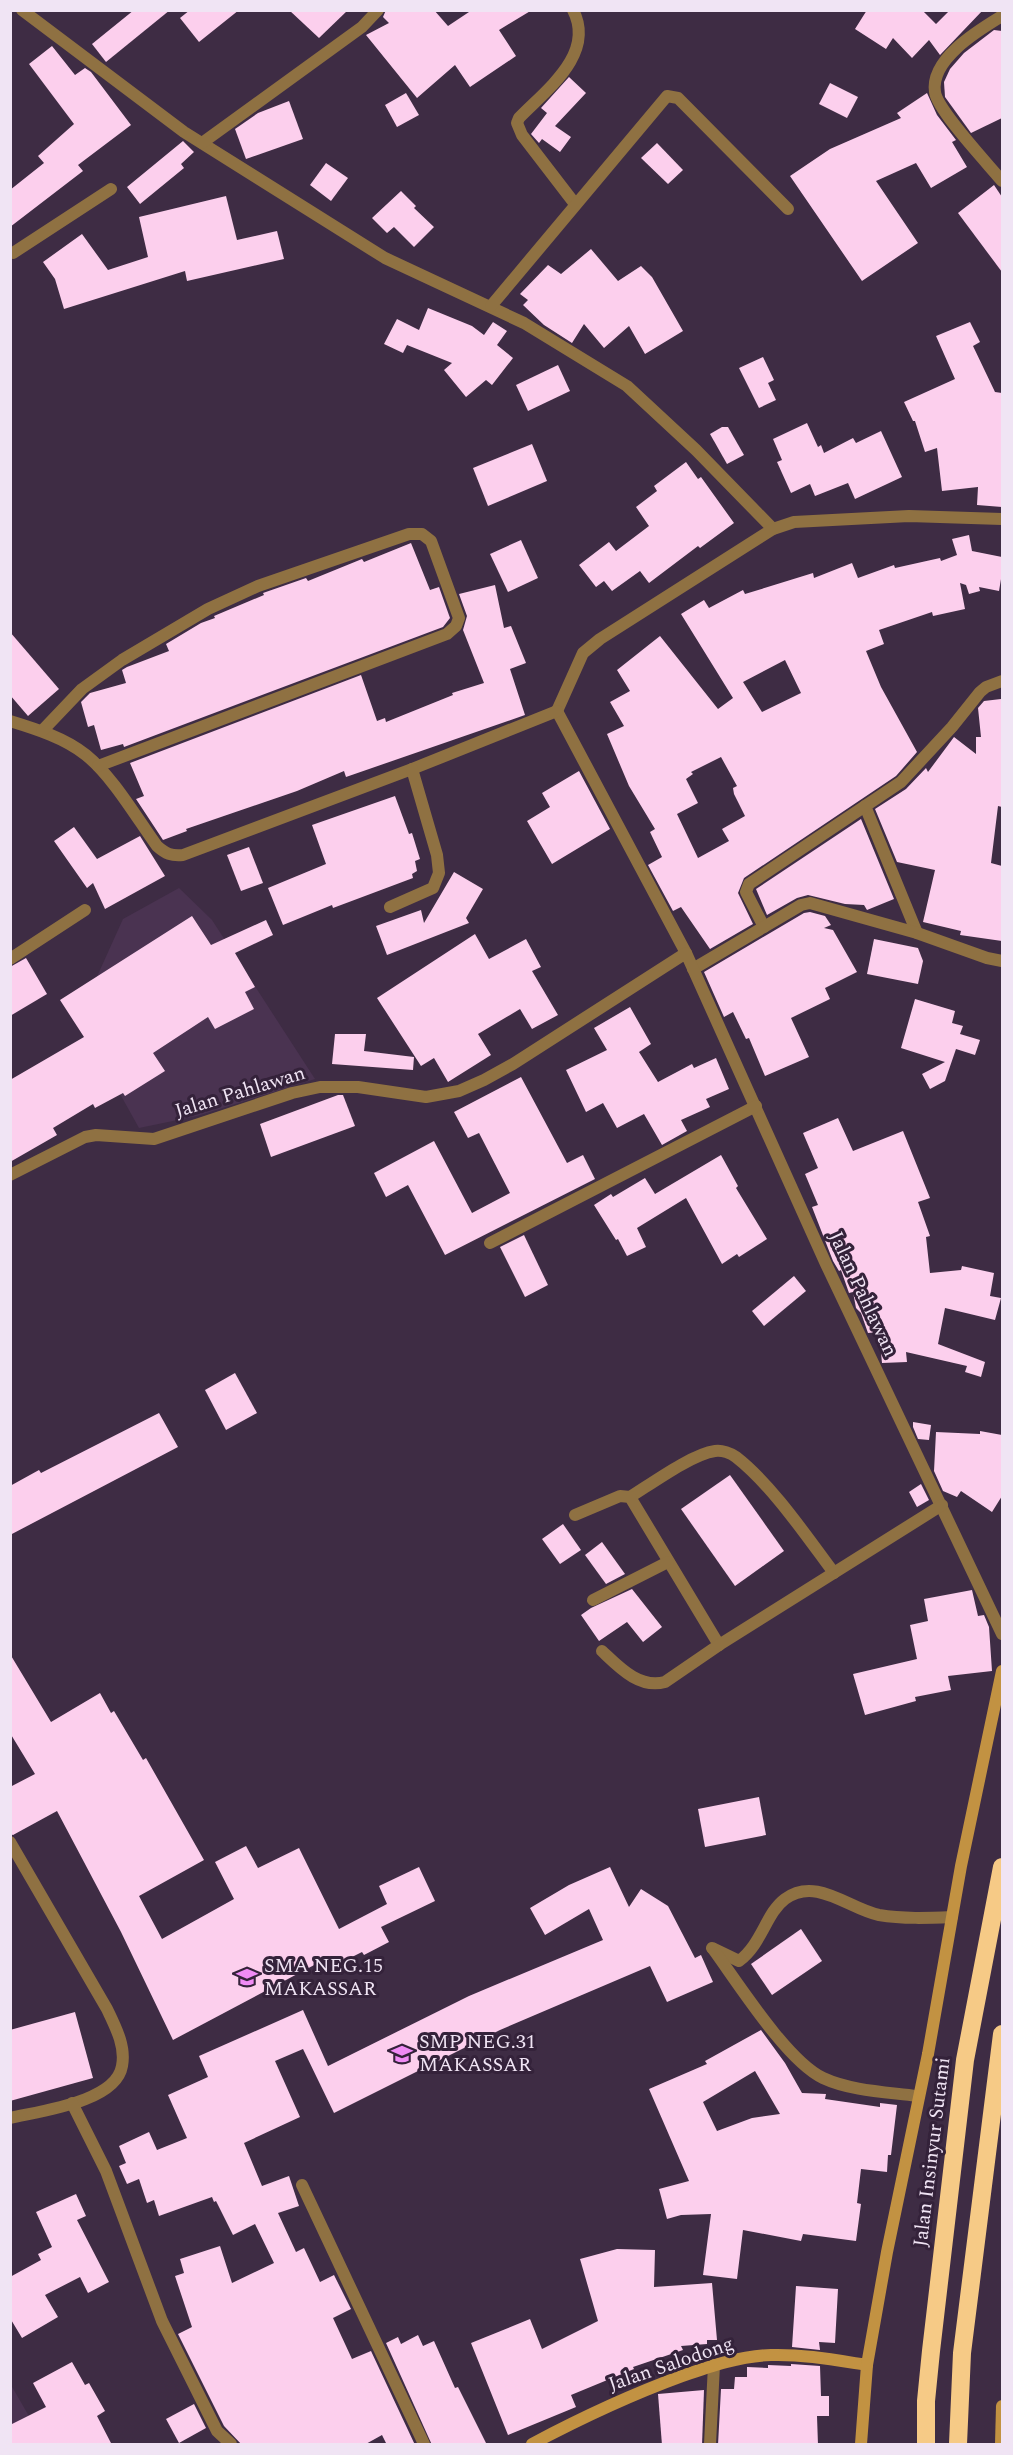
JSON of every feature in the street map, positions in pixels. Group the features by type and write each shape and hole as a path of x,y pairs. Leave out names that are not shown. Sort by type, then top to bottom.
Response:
{"highway":[{"name":"Jalan Insinyur Sutami","path":"926,2445 926,2400 965,2060 1002,1868"},
{"path":"958,2445 962,2353 1002,2034"},
{"path":"919,2445 926,2400"}],"street":[{"path":"22,10 174,124 385,258 491,306 535,329 627,386 696,450 773,529"},
{"path":"202,143 362,27 378,10"},
{"path":"573,10 579,33 576,52 569,65 519,118 517,123 522,135 575,204"},
{"path":"1002,16 972,34 950,55 934,81 934,87 937,100 1002,181"},
{"path":"491,306 662,99 667,96 673,95 678,98 788,209"},
{"path":"12,253 111,189"},
{"path":"10,721 42,731 84,753 98,766 157,846 166,854 183,855 412,769 557,711 583,653 600,639 773,529 794,522 897,517 1002,519"},
{"path":"42,731 72,699 122,660 208,609 258,586 409,534 422,534 431,542 459,618 456,626 447,634 98,766"},
{"path":"764,927 746,892 749,884 900,782 952,728 980,692 1002,681"},
{"path":"557,711 686,953"},
{"path":"390,907 433,888 440,873 412,769"},
{"path":"865,806 917,933"},
{"path":"693,969 801,905 810,903 917,933 987,958 1002,961"},
{"path":"10,959 85,910"},
{"name":"Jalan Pahlawan","path":"10,1175 85,1137 96,1135 154,1139 292,1093 320,1087 358,1088 426,1097 459,1091 513,1064 686,953 826,1264 1002,1634"},
{"path":"490,1243 756,1106"},
{"path":"576,1515 620,1496 630,1497 700,1456 715,1451 725,1452 735,1456 750,1470 789,1514 834,1573"},
{"path":"630,1497 719,1645"},
{"path":"602,1651 640,1681 657,1684 665,1682 719,1645 942,1505"},
{"path":"593,1600 668,1562"},
{"path":"861,2445 867,2365 917,2096 928,2054 961,1866 1002,1671"},
{"path":"10,1842 107,2009 120,2037 122,2068 113,2084 100,2094 10,2118"},
{"path":"917,2096 846,2085 823,2078 804,2066 784,2045 712,1948 739,1961 755,1946 778,1905 792,1894 807,1891 829,1895 876,1914 896,1917 952,1917"},
{"path":"72,2103 106,2171 162,2322 217,2431 231,2445"},
{"path":"302,2185 424,2445"},
{"name":"Jalan Salodong","path":"532,2445 593,2412 714,2365 771,2355 815,2357 867,2365"},
{"path":"710,2445 714,2365"},
{"path":"1001,2445 1002,2406"}],"shaded area":[{"path":"179,888 212,920 315,1079 197,1116 139,1128 80,1022 86,1001 123,919"},
{"path":"11,2385 45,2444 11,2444"}],"building":[{"path":"134,10 170,10 106,62 92,44"},
{"path":"190,10 239,10 199,42 180,18"},
{"path":"289,10 348,10 319,38"},
{"path":"386,10 434,10 448,26 472,10 532,10 499,30 516,56 470,87 455,65 417,98 366,35 389,23 383,17"},
{"path":"867,10 922,10 936,24 950,10 983,10 940,55 929,40 912,58 893,38 886,49 855,29"},
{"path":"994,30 1002,31 1002,118 971,133 945,97 944,82 950,69 964,53"},
{"path":"52,46 75,75 85,68 91,72 131,125 78,165 83,171 10,227 10,190 44,163 38,156 74,124 29,64"},
{"path":"569,77 586,93 555,126 571,137 560,152 542,139 539,143 531,134 547,113 541,108"},
{"path":"830,83 858,97 847,118 819,104"},
{"path":"406,93 419,115 397,127 385,105"},
{"path":"927,93 937,115 956,140 952,142 967,167 931,188 916,163 876,181 918,243 862,281 790,176 830,149 901,118 897,113"},
{"path":"289,101 303,139 246,159 235,129 258,113"},
{"path":"183,141 194,152 181,164 184,168 140,204 127,187"},
{"path":"657,143 683,170 668,184 641,158"},
{"path":"326,163 348,178 331,201 310,185"},
{"path":"994,185 1002,197 1002,272 958,213"},
{"path":"401,191 416,206 414,208 434,227 414,247 394,227 387,233 372,218"},
{"path":"226,196 237,240 277,231 284,259 187,281 185,271 64,309 55,279 43,262 82,234 108,270 148,257 139,217"},
{"path":"591,249 618,281 641,266 652,277 683,331 645,354 629,326 604,348 584,324 572,343 544,325 523,305 528,300 520,294 548,265 561,274"},
{"path":"428,308 472,326 484,335 493,322 507,331 497,345 513,358 492,385 486,380 466,397 444,370 452,363 407,345 403,353 384,344 397,319 419,330"},
{"path":"970,322 980,342 973,346 995,392 1002,393 1002,507 977,505 978,487 942,491 937,448 925,452 915,421 904,402 955,379 936,336"},
{"path":"763,357 774,380 768,383 776,400 759,408 739,368"},
{"path":"558,365 570,391 528,411 516,385"},
{"path":"807,423 818,447 821,445 824,453 853,438 856,443 881,431 902,477 855,499 848,483 815,496 810,484 791,493 777,462 782,460 773,439"},
{"path":"722,427 728,427 744,455 727,464 710,434"},
{"path":"532,444 547,481 488,506 473,468"},
{"path":"686,462 698,479 701,477 734,523 700,548 698,546 649,583 640,571 612,591 604,581 596,587 579,565 609,542 616,551 649,526 636,507 657,491 654,486"},
{"path":"969,535 972,551 1002,557 999,591 979,587 980,591 969,594 966,585 960,583 965,609 933,616 932,612 879,630 884,644 866,651 881,687 917,752 896,776 744,878 738,893 753,924 710,949 681,907 673,911 648,865 662,857 650,832 655,829 629,786 607,734 624,726 610,702 630,691 617,670 660,636 718,709 733,698 681,614 704,600 709,608 743,590 745,594 813,573 814,578 852,563 858,578 894,565 895,568 940,558 941,561 957,555 952,539","holes":["785,660 801,693 762,712 743,682","721,757 737,786 733,788 734,794 745,816 722,829 729,841 698,858 677,814 698,803 686,779 693,774 691,772"]},
{"path":"521,540 538,578 508,592 490,554"},
{"path":"411,543 430,590 439,587 450,618 443,627 124,747 123,744 101,750 94,725 88,727 81,702 90,693 126,683 122,670 169,651 166,644 201,623 215,618 214,616 264,595 263,593 306,578 308,581 362,559 364,562"},
{"path":"495,585 504,628 511,626 526,663 510,669 525,715 346,777 344,771 297,791 186,829 187,831 163,840 136,799 144,796 130,763 361,675 377,721 385,718 386,722 453,695 452,693 484,683 463,630 467,616 459,594"},
{"path":"10,632 59,689 28,716 10,695"},
{"path":"1001,699 1002,807 998,806 991,863 1002,866 1002,941 960,935 961,931 923,922 935,870 897,862 875,809 906,789 926,768 928,772 954,737 976,754 976,737 981,737 978,708 984,701"},
{"path":"579,771 610,829 552,864 527,821 550,807 542,793"},
{"path":"395,796 409,834 412,833 420,859 415,861 417,871 412,874 413,878 333,908 332,905 283,925 268,888 326,864 312,825"},
{"path":"861,819 894,899 867,910 864,905 845,904 808,895 797,898 767,915 756,889"},
{"path":"74,827 97,859 140,836 165,876 105,909 93,883 87,888 54,841"},
{"path":"249,847 263,883 241,891 227,855"},
{"path":"454,872 483,889 466,918 469,923 387,955 376,926 421,910 424,923"},
{"path":"810,912 825,916 831,925 824,928 833,930 857,972 825,988 830,999 791,1018 809,1057 765,1076 749,1038 746,1039 733,1012 724,1017 704,972 804,913"},
{"path":"192,916 211,945 266,920 273,935 235,953 255,987 245,992 254,1009 215,1029 208,1017 153,1053 165,1071 125,1096 123,1093 95,1108 93,1104 53,1128 57,1135 10,1162 10,1080 84,1037 60,1000"},
{"path":"475,934 489,959 526,939 541,967 532,971 558,1015 532,1029 520,1009 478,1034 491,1055 448,1082 434,1058 421,1066 377,998"},
{"path":"874,939 918,948 923,961 918,984 867,974"},
{"path":"26,958 47,994 10,1016 10,967"},
{"path":"915,999 955,1011 952,1023 963,1026 960,1034 980,1040 975,1055 956,1049 945,1081 930,1089 922,1074 945,1062 901,1048"},
{"path":"630,1007 651,1044 639,1052 658,1082 692,1064 694,1068 716,1058 729,1089 706,1099 710,1107 681,1120 687,1131 662,1145 644,1114 617,1128 603,1103 586,1112 566,1070 607,1050 594,1028"},
{"path":"335,1034 366,1034 364,1051 414,1057 413,1070 332,1064"},
{"path":"521,1077 567,1163 583,1155 595,1179 445,1255 408,1185 386,1197 374,1173 434,1141 472,1213 510,1193 479,1133 468,1138 454,1112"},
{"path":"343,1095 355,1126 271,1157 260,1124"},
{"path":"838,1118 853,1151 903,1131 930,1198 918,1202 930,1236 926,1237 930,1273 961,1270 962,1266 994,1273 990,1296 1001,1298 995,1320 945,1308 938,1344 985,1362 981,1377 965,1372 967,1366 906,1352 907,1362 882,1363 879,1332 868,1333 861,1313 856,1308 853,1292 849,1293 841,1270 839,1271 833,1261 812,1207 818,1205 805,1174 818,1168 803,1133"},
{"path":"721,1155 738,1186 736,1188 767,1239 739,1257 737,1254 722,1264 686,1198 637,1228 646,1247 627,1256 594,1205 611,1194 613,1197 645,1178 655,1194"},
{"path":"524,1235 548,1285 525,1297 500,1247"},
{"path":"794,1276 806,1291 764,1326 752,1311"},
{"path":"235,1373 257,1413 226,1430 205,1390"},
{"path":"159,1413 178,1447 10,1535 10,1486 39,1470 41,1473"},
{"path":"913,1422 931,1425 929,1440 918,1439"},
{"path":"980,1431 1002,1435 1002,1496 992,1512 961,1491 957,1497 943,1491 934,1471 936,1432 980,1434"},
{"path":"730,1475 784,1551 735,1586 681,1509"},
{"path":"921,1484 929,1500 917,1507 909,1492"},
{"path":"563,1524 581,1550 560,1564 542,1539"},
{"path":"602,1542 625,1574 606,1584 585,1555"},
{"path":"632,1589 662,1627 643,1642 627,1622 599,1641 581,1615"},
{"path":"972,1590 978,1616 984,1615 989,1627 992,1671 948,1676 951,1690 915,1697 916,1701 865,1715 853,1674 917,1659 910,1625 928,1621 924,1599"},
{"path":"10,1654 51,1722 100,1693 111,1713 114,1711 143,1760 146,1758 204,1860 139,1896 162,1939 234,1899 215,1862 246,1846 258,1868 299,1848 339,1929 387,1904 379,1886 419,1867 435,1901 381,1927 389,1942 364,1955 362,1952 322,1972 318,1963 173,2040 121,1932 57,1811 13,1835 10,1834 10,1787 35,1774 10,1733"},
{"path":"759,1797 766,1835 705,1847 698,1809"},
{"path":"610,1867 629,1907 641,1889 668,1906 695,1958 701,1955 713,1982 667,2002 650,1966 500,2030 334,2113 303,2049 275,2061 300,2117 244,2143 262,2186 289,2176 299,2206 278,2213 296,2252 304,2248 320,2282 334,2275 351,2309 333,2318 352,2359 371,2351 415,2445 387,2445 382,2435 364,2445 242,2445 224,2426 178,2334 192,2327 175,2276 184,2273 180,2259 220,2246 232,2283 274,2263 255,2224 233,2235 212,2197 159,2216 154,2200 147,2203 139,2179 127,2184 119,2166 126,2163 119,2146 149,2132 157,2150 187,2138 168,2095 208,2077 199,2056 303,2010 328,2066 469,1996 603,1940 589,1909 545,1935 530,1908 569,1885"},
{"path":"801,1929 822,1961 772,1995 751,1964"},
{"path":"75,2012 93,2078 10,2101 10,2030"},
{"path":"761,2030 785,2063 802,2093 826,2094 825,2099 880,2107 880,2103 897,2105 887,2172 861,2169 857,2203 861,2204 856,2241 803,2234 801,2241 743,2230 737,2279 703,2275 711,2214 681,2215 667,2219 659,2189 689,2181 649,2089 707,2064 705,2061","holes":["755,2071 780,2114 752,2118 717,2131 703,2102"]},
{"path":"76,2194 86,2216 77,2220 109,2282 88,2293 80,2277 45,2295 58,2317 22,2338 10,2318 10,2277 41,2260 38,2254 52,2247 36,2212"},
{"path":"617,2249 655,2250 654,2287 712,2283 717,2340 707,2340 707,2344 681,2346 683,2350 633,2367 634,2369 571,2395 576,2407 508,2435 471,2343 530,2319 542,2349 598,2321 580,2259"},
{"path":"796,2286 838,2289 835,2343 819,2342 820,2350 792,2347"},
{"path":"418,2335 423,2346 434,2341 455,2388 458,2387 487,2445 432,2445 386,2343 398,2337 401,2344"},
{"path":"72,2362 85,2385 89,2383 105,2411 97,2416 112,2445 10,2445 10,2425 46,2407 33,2383"},
{"path":"791,2364 820,2366 821,2396 829,2396 829,2416 817,2416 818,2445 718,2445 721,2389 734,2389 735,2377 747,2377 747,2367 768,2368 768,2365 791,2366"},
{"path":"704,2390 702,2445 662,2445 658,2394"},
{"path":"194,2404 206,2428 179,2443 166,2419"}],"place":[{"name":"SMA NEG.15 MAKASSAR","path":"247,1977"},
{"name":"SMP NEG.31 MAKASSAR","path":"402,2054"}]}
